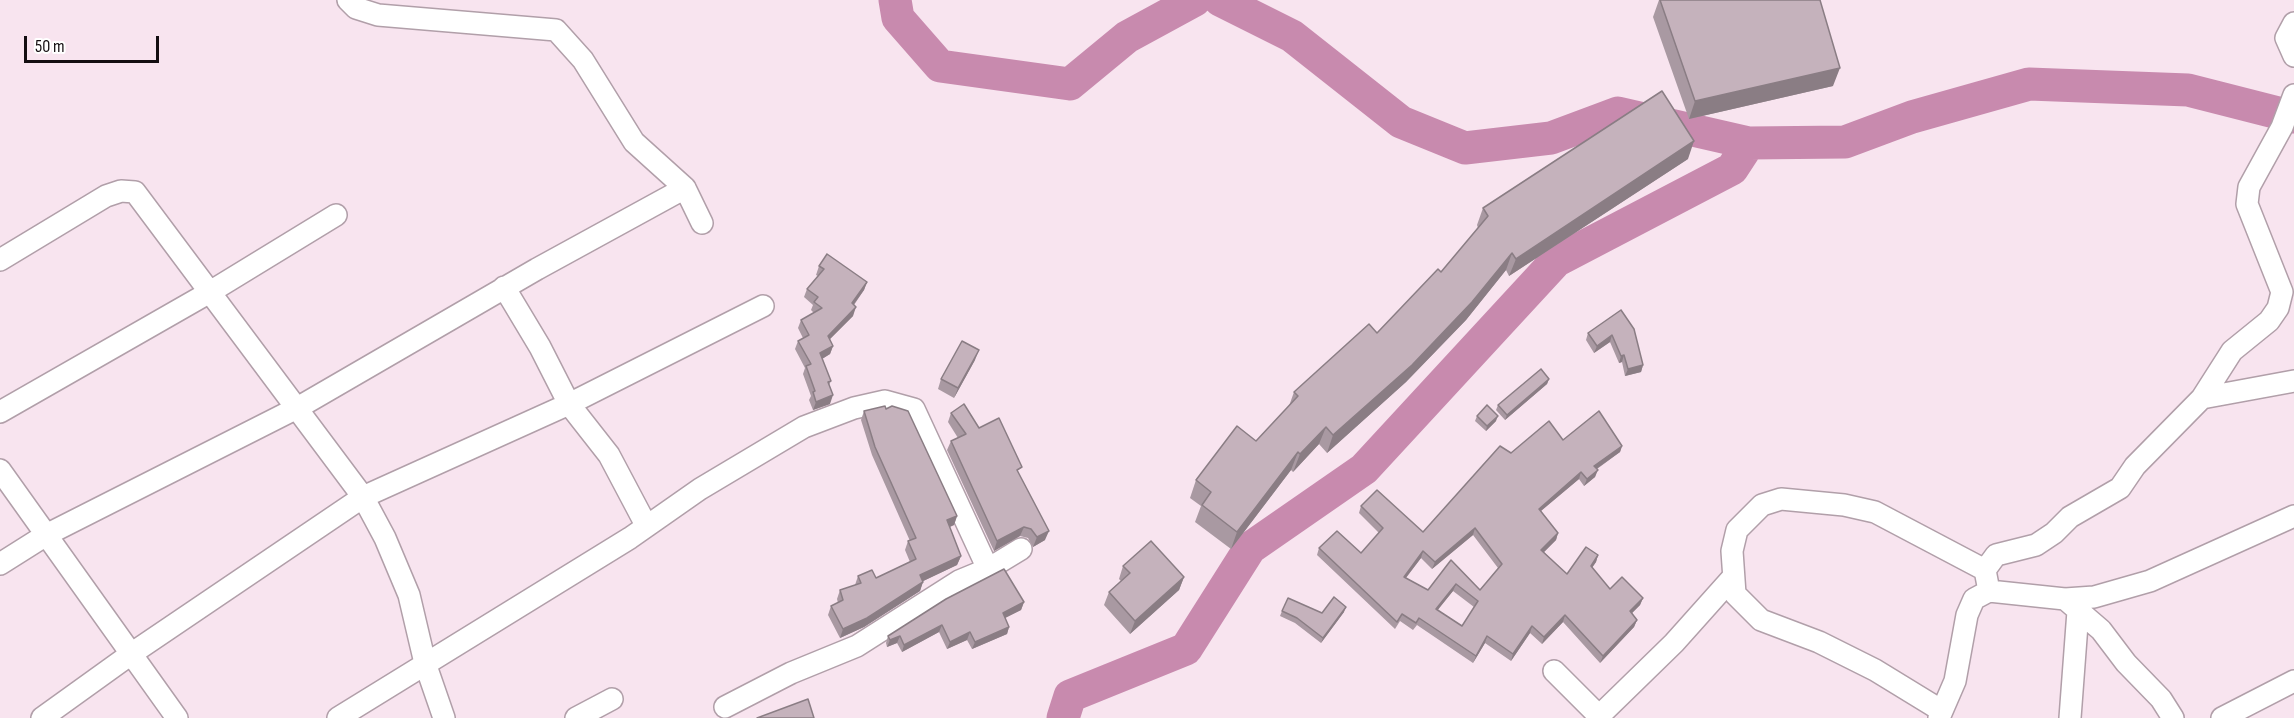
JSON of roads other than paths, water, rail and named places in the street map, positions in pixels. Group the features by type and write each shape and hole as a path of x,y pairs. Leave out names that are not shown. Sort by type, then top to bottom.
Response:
{"street":[{"path":"348,0 356,8 378,15 556,30 563,34 583,60 634,142 685,188 702,223"},
{"path":"2294,23 2286,38 2294,56"},
{"path":"1989,591 1985,570 1996,555 2037,545 2082,509 2120,488 2135,466 2202,399 2232,351 2269,321 2278,308 2282,292 2247,204 2249,187 2282,127 2294,95"},
{"path":"0,564 46,535 298,407 504,287 685,188"},
{"path":"0,260 106,196 121,191 135,192 298,407 363,497 385,538 409,595 425,663 444,718"},
{"path":"0,412 210,292 336,216"},
{"path":"504,287 540,347 569,404 609,455 646,525"},
{"path":"42,718 131,654 363,497 569,404 763,306"},
{"path":"2202,399 2294,381"},
{"path":"338,718 630,538 646,525 804,426 854,408 885,401 914,409 988,569"},
{"path":"0,470 177,718"},
{"path":"1985,570 1875,512 1844,505 1781,499 1761,505 1737,530 1732,551 1735,594 1761,620 1819,642 1875,670 1941,714 1955,681 1967,615 1974,599 1989,591 2071,605 2150,581 2294,516"},
{"path":"725,707 791,673 856,646 959,581 988,569 1022,549"},
{"path":"1554,671 1599,717 1674,643 1733,577"},
{"path":"2070,718 2071,605"},
{"path":"2071,605 2101,630 2126,663 2161,699 2173,718"},
{"path":"2222,718 2294,681"},
{"path":"576,718 612,699"}],"waterway":[{"path":"895,0 898,18 940,66 1070,84 1127,37 1195,0"},
{"path":"1220,0 1292,36 1401,122 1465,148 1551,138 1618,113 1749,143 1845,142 1912,117 2029,84 2188,90 2294,117"},
{"path":"1063,718 1070,696 1186,649 1250,548 1364,469 1556,261 1732,169 1749,143"}]}
